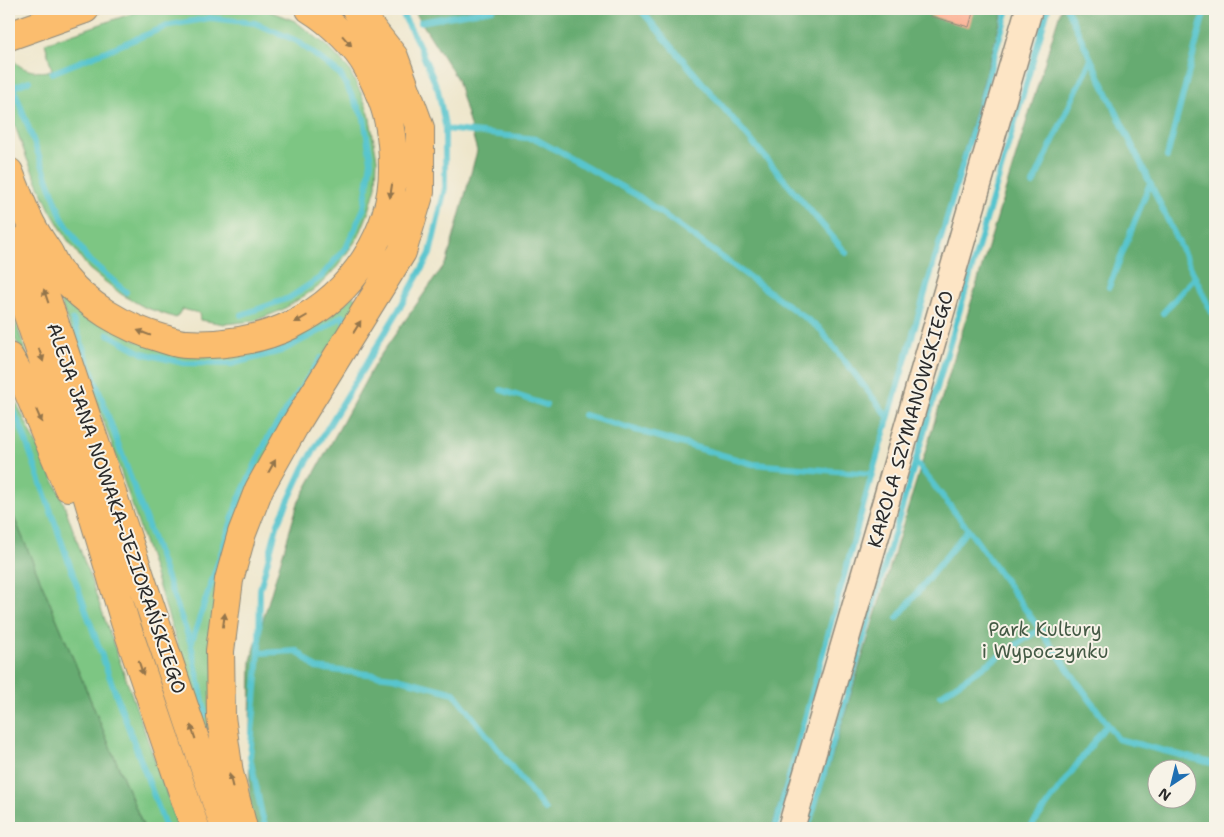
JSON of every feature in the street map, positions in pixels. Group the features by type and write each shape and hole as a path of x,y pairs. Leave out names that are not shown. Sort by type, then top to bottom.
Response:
{"main road":[{"path":"9,36 85,9"},
{"path":"9,172 31,224 60,272 86,299 115,319 146,334 184,344 225,343 264,335 293,324 317,310 339,292 364,263 376,242 385,219 394,177 393,142 385,105 367,66 346,38 318,13 310,9"},
{"path":"243,828 229,772 221,717 220,651 229,580 242,533 259,488 295,425 402,252 420,192 420,128 394,57 356,9"},
{"name":"ALEJA JANA NOWAKA-JEZIORAŃSKIEGO","path":"9,187 225,828"},
{"name":"ALEJA JANA NOWAKA-JEZIORAŃSKIEGO","path":"9,259 73,448 125,622 195,828"},
{"path":"9,357 25,384 125,622"}],"street":[{"name":"KAROLA SZYMANOWSKIEGO","path":"791,828 1029,9"}],"green space":[{"path":"145,9 264,9 295,21 326,45 348,68 361,93 369,113 377,159 376,187 369,211 359,236 337,267 318,287 282,310 254,321 225,324 200,320 199,313 182,309 176,318 144,307 121,294 89,269 67,239 50,210 27,159 9,109 9,51 15,62 25,69 41,72 52,70 45,43"},
{"path":"413,9 1004,9 772,828 256,828 249,809 251,660 298,503 377,360 447,261 477,151 457,79"},
{"name":"Park Kultury i Wypoczynku","path":"1061,9 1215,9 1215,828 810,828"},
{"path":"50,274 136,341 307,331 328,318 353,296 361,303 253,484 213,740 209,741 113,448"},
{"path":"9,303 29,361 9,330"},
{"path":"9,387 60,493 179,828 144,828 9,505"},
{"path":"9,505 144,828 9,828"}],"building":[{"path":"932,9 974,9 969,27 930,16"}],"waterway":[{"path":"400,9 418,43 438,90 445,125"},
{"path":"420,22 493,9"},
{"path":"640,9 846,253"},
{"path":"775,828 872,474 1008,9"},
{"path":"808,828 1048,9"},
{"path":"1067,9 1215,319"},
{"path":"1167,157 1205,9"},
{"path":"52,73 170,25 210,18 255,23 297,41 340,74 364,118 371,161 364,208 347,246 321,277 289,298 241,315"},
{"path":"1033,184 1091,59"},
{"path":"9,75 62,218 87,258 126,292"},
{"path":"14,87 29,81"},
{"path":"266,828 250,757 259,653 260,589 278,523 304,467 430,254 445,188 445,129 536,139 638,196 819,328 888,417"},
{"path":"1109,287 1150,183"},
{"path":"1163,313 1195,277"},
{"path":"108,334 142,353 183,363 231,364 281,351 325,328 342,316 347,318 344,322"},
{"path":"73,320 191,644 206,715"},
{"path":"191,644 239,499 268,438 321,358"},
{"path":"501,390 546,405"},
{"path":"9,404 20,424 108,673 166,828"},
{"path":"584,415 753,464 872,474"},
{"path":"915,461 968,529 1118,739 1215,764"},
{"path":"897,618 968,529"},
{"path":"941,695 1040,629"},
{"path":"259,653 297,651 316,668 393,677 454,693 545,810"},
{"path":"1030,828 1107,724"}]}
